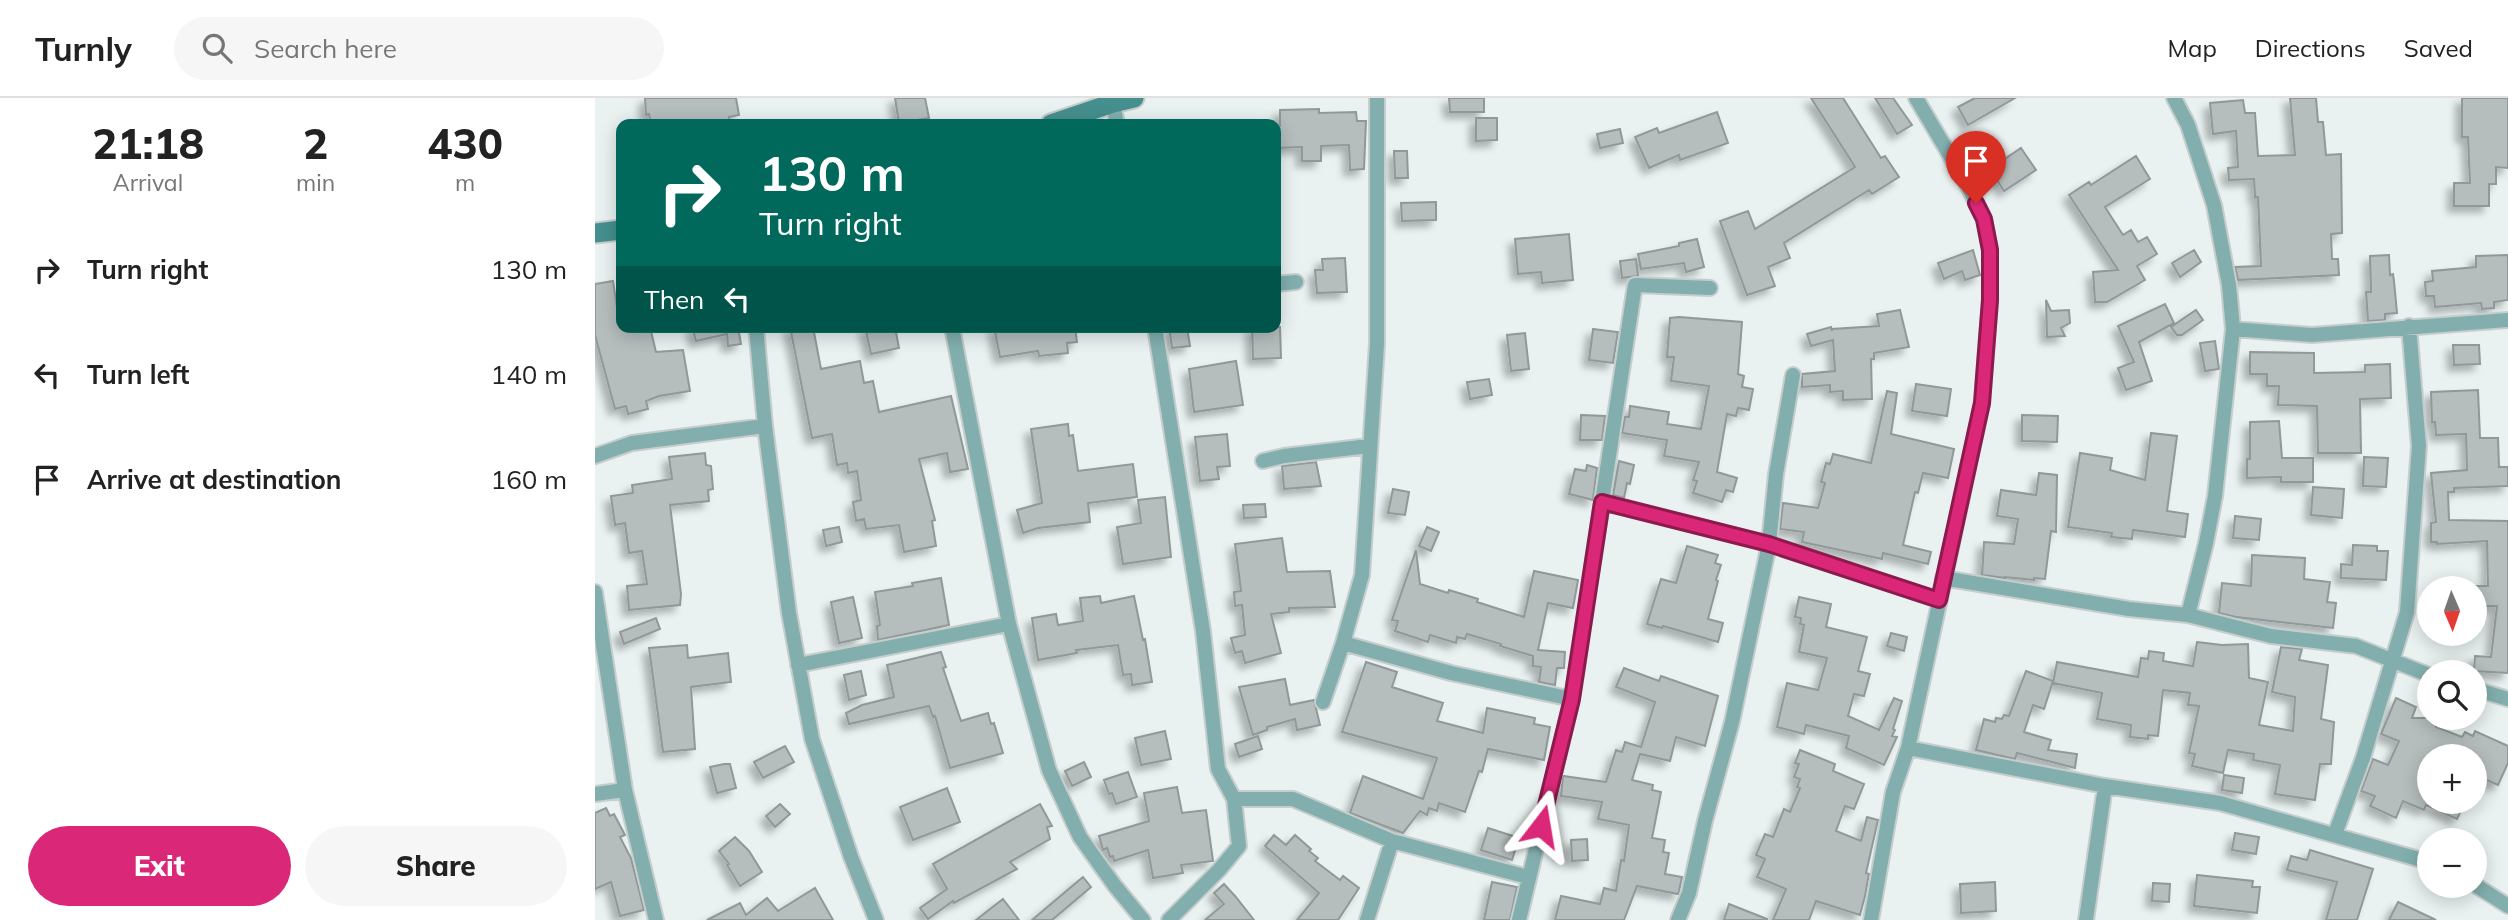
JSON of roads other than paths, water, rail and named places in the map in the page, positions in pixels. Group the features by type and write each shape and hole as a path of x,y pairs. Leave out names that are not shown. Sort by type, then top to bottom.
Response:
{"main road":[{"path":"1060,119 1084,105 1134,98"},
{"path":"595,233 616,231"}],"street":[{"path":"1323,702 1362,575 1377,344 1377,98"},
{"path":"1871,920 1893,792 1908,748 1982,403 1990,300 1990,250 1984,219 1916,98"},
{"path":"2174,98 2188,125 2214,205 2234,329 2215,496 2188,615"},
{"path":"1113,103 1116,119"},
{"path":"1281,284 1296,282"},
{"path":"1519,920 1572,699 1635,285 1710,288"},
{"path":"2234,329 2312,335 2508,320"},
{"path":"2335,834 2363,758 2407,612 2419,446 2409,326"},
{"path":"757,333 765,426 789,613 812,739 851,857 876,920"},
{"path":"953,333 1009,624 1049,770 1080,837 1143,920"},
{"path":"1156,333 1203,631 1218,769 1234,799 1239,846 1169,920"},
{"path":"1678,920 1689,893 1732,722 1769,544 1776,474 1793,375"},
{"path":"595,456 632,443 765,426"},
{"path":"1262,461 1369,446"},
{"path":"1602,502 1769,544 1939,600"},
{"path":"1943,578 2129,609 2188,615 2271,636 2357,646 2417,670"},
{"path":"595,592 625,790 656,920"},
{"path":"798,665 1009,624"},
{"path":"1343,643 1451,673 1572,699"},
{"path":"2487,692 2508,699"},
{"path":"1908,748 2105,786 2220,803 2417,858"},
{"path":"2086,920 2105,786"},
{"path":"595,794 625,790"},
{"path":"1234,799 1293,799 1392,841 1528,877"},
{"path":"1367,920 1392,841"},
{"path":"2487,893 2508,906"}]}
